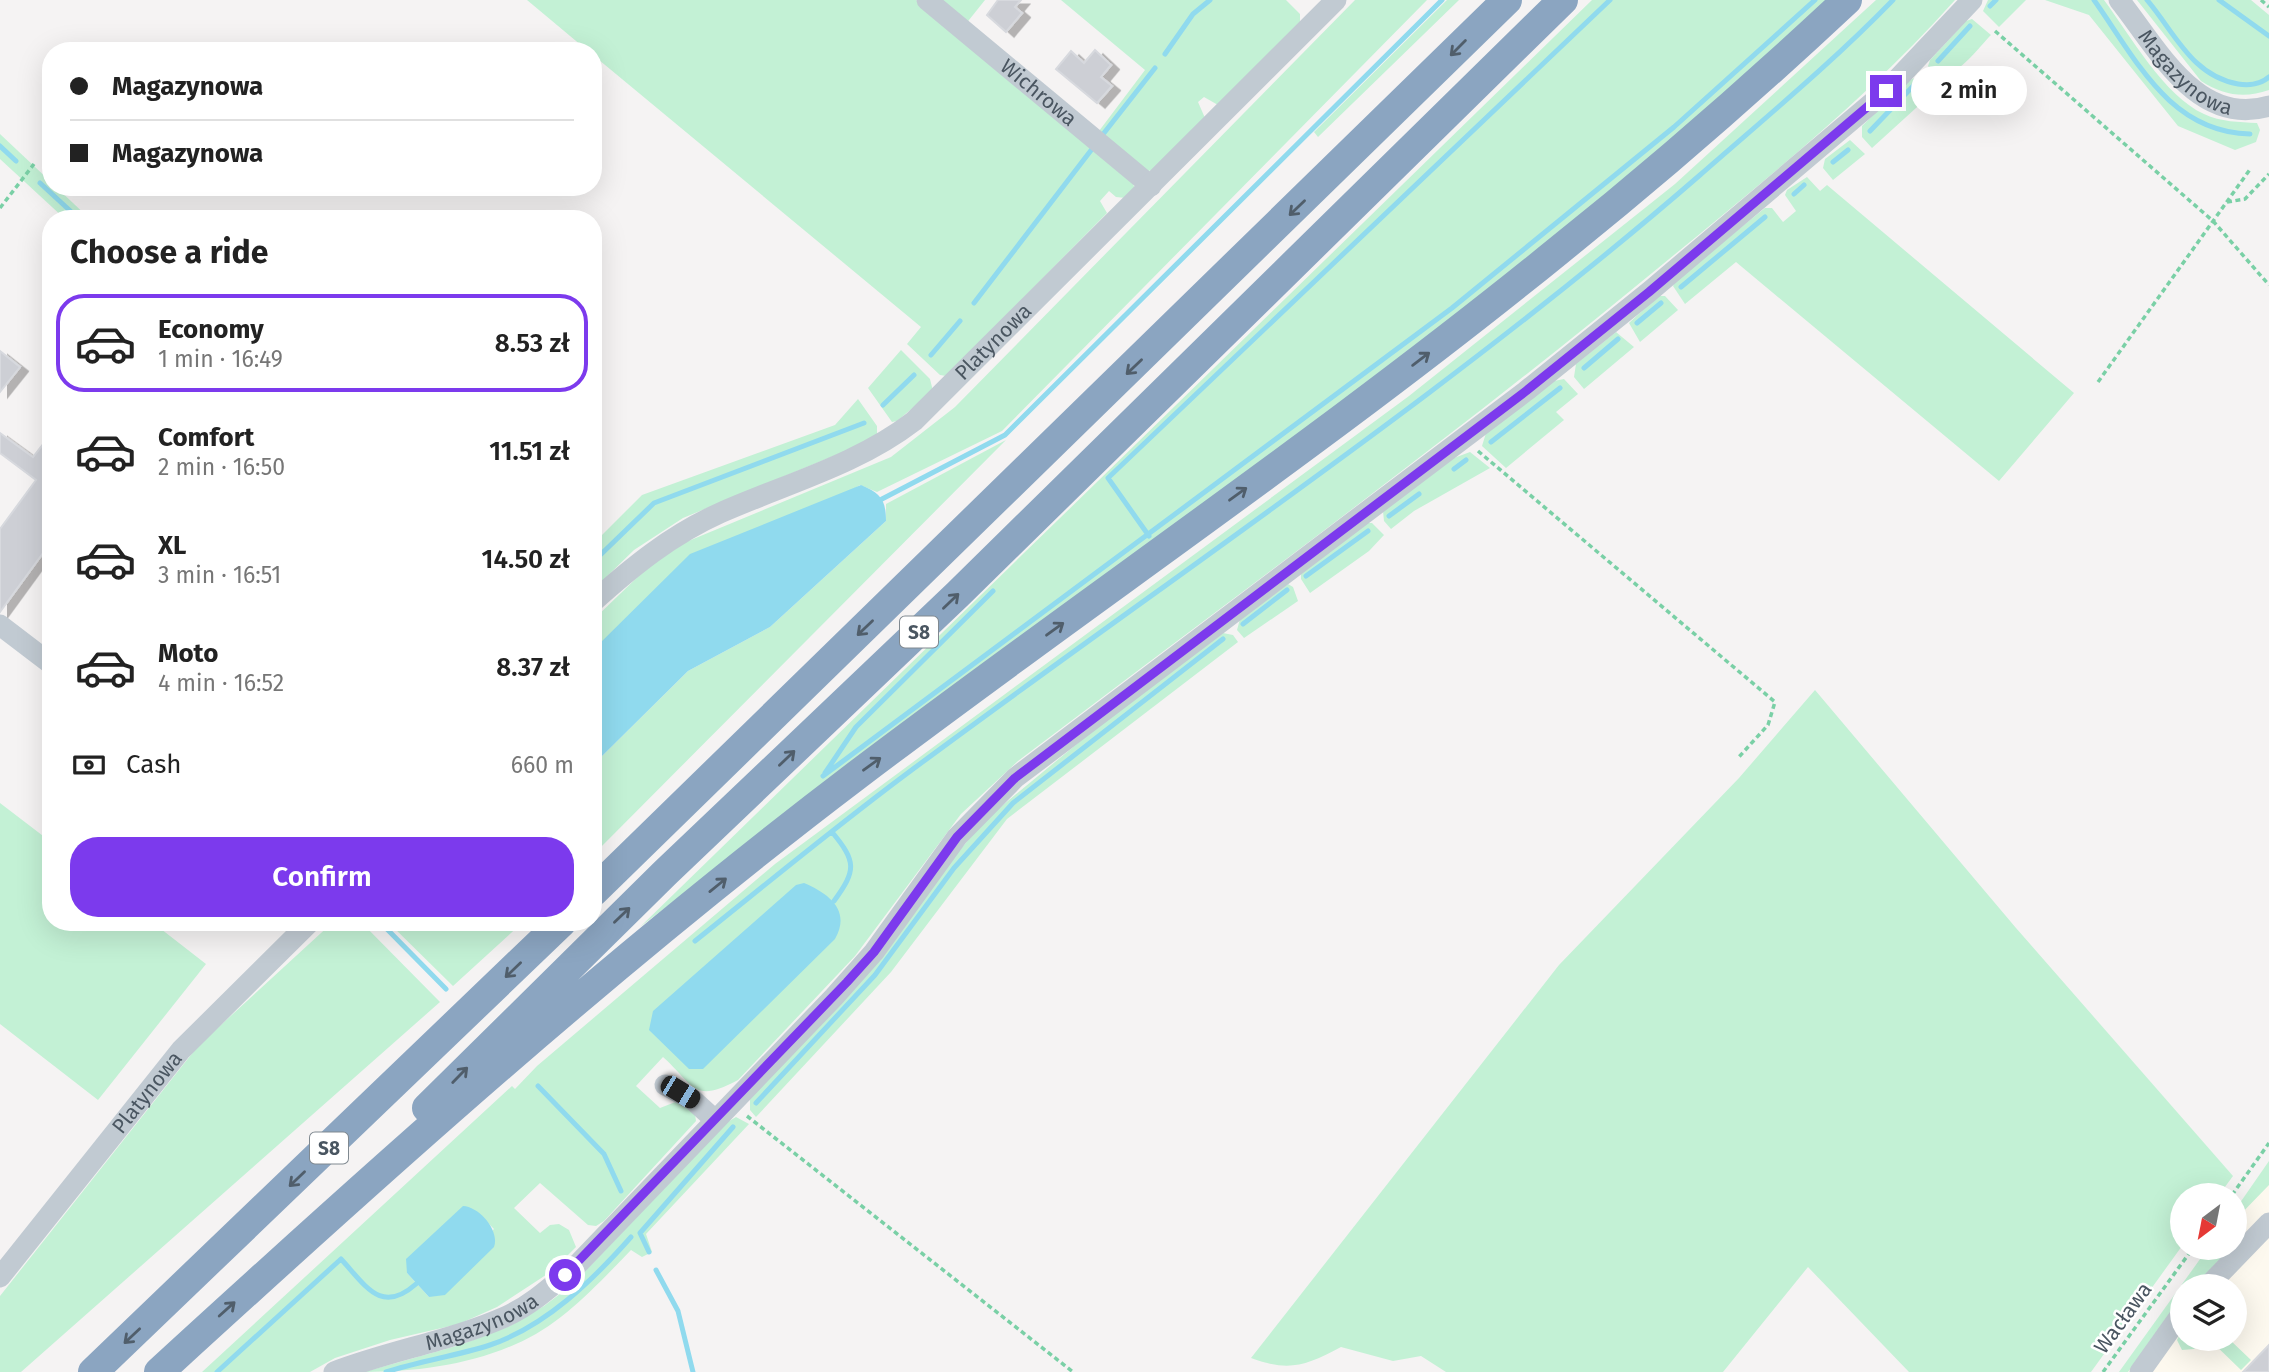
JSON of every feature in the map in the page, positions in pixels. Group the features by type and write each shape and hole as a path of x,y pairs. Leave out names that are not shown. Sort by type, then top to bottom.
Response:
{"highway":[{"name":"S8","path":"602,883 1507,0"},
{"name":"S8","path":"159,1372 276,1264 470,1065 958,594 1563,0"},
{"path":"276,1264 564,1011 760,851 858,775 1424,357 1547,261 1685,146 1847,0"},
{"name":"S8","path":"93,1372 553,931"}],"street":[{"name":"Wichrowa","path":"927,0 1151,186"},
{"name":"Platynowa","path":"602,594 636,564 689,528 883,445 892,438 949,390 1336,0"},
{"name":"Magazynowa","path":"334,1372 363,1360 459,1335 509,1315 533,1301 576,1266 874,952 957,837 1015,778 1465,437 1649,292 1820,150 1886,91 1972,0"},
{"name":"Magazynowa","path":"2119,0 2187,86 2206,100 2256,110 2269,106"},
{"path":"0,625 42,657"},
{"name":"Platynowa","path":"0,1277 181,1050 301,931"},
{"path":"665,1085 693,1100 715,1120"},
{"path":"2219,1274 2269,1223"},
{"path":"2140,1372 2170,1330"}],"path":[{"path":"2261,0 2269,7"},
{"path":"1995,31 2214,221 2269,285"},
{"path":"0,208 34,163"},
{"path":"2098,382 2251,168"},
{"path":"2227,202 2245,199 2269,174"},
{"path":"1465,437 1488,461 1775,702 1768,725 1738,758"},
{"path":"733,1102 1073,1372"},
{"path":"2241,1183 2269,1143"},
{"name":"Wacława","path":"2103,1372 2184,1260"}],"shaded area":[{"path":"2269,1165 2269,1372 2120,1372 2170,1303 2170,1351 2247,1351 2247,1274 2191,1274 2201,1260 2247,1260 2247,1196"}],"green space":[{"path":"527,0 916,0 1133,184 1135,189 1126,198 1116,197 1109,191 1100,201 1107,213 946,376 940,375 907,344 921,327 602,62 602,42 577,42"},
{"path":"935,0 985,0 965,25"},
{"path":"1061,0 1286,0 1300,14 1300,22 1218,105 1204,97 1198,102 1205,118 1154,170 1147,171 1096,135 1145,70"},
{"path":"1355,0 1427,0 1002,431 877,492 860,485 602,644 602,611 649,566 686,542 891,457 955,407"},
{"path":"1447,0 1459,0 1318,137 1314,132"},
{"path":"1592,0 1830,0 1660,151 1483,294 640,927"},
{"path":"1876,0 1955,0 1887,71 1814,138 1584,328 1343,516 1018,761 961,814 855,956 738,1080 712,1091 703,1091 689,1083 663,1057 636,1086 660,1108 678,1101 695,1114 696,1121 604,1221 596,1226 588,1225 540,1183 514,1208 540,1233 550,1225 559,1224 569,1230 576,1247 552,1271 497,1307 459,1324 390,1340 335,1358 310,1372 202,1372 512,1086 515,1089 537,1066 775,864 1409,396 1675,184","holes":["477,1212 494,1229 429,1297 407,1273"]},
{"path":"1988,0 2026,0 1999,27 1983,11"},
{"path":"2045,0 2104,0 2175,94 2210,117 2257,123 2260,130 2256,142 2235,150 2178,126 2089,15"},
{"path":"2137,0 2251,0 2269,15 2269,90 2234,94 2217,90 2201,81"},
{"path":"1972,19 1991,35 1953,72 1936,73 1928,66 1930,60 1966,21"},
{"path":"1923,74 1938,88 1872,148 1862,137 1862,126 1908,81"},
{"path":"0,134 42,174 42,196 66,196 80,210 55,210 0,159"},
{"path":"1850,140 1865,154 1833,180 1823,168 1825,159"},
{"path":"1807,177 1820,191 1827,185 2074,393 1999,481 1736,262 1685,304 1673,286 1677,279 1765,208 1772,208 1783,222 1796,211 1785,195 1787,190"},
{"path":"1658,296 1665,296 1678,310 1640,342 1629,323"},
{"path":"1616,332 1634,347 1584,389 1574,377 1576,364"},
{"path":"901,350 930,379 933,391 897,421 892,422 868,388"},
{"path":"1564,379 1578,394 1556,412 1564,420 1506,468 1482,446 1486,433 1554,381"},
{"path":"858,399 877,426 877,435 865,443 683,518 634,550 602,581 602,535 642,495 835,425"},
{"path":"1006,440 602,846 602,756 688,671 770,627 886,521 886,504"},
{"path":"1470,452 1490,468 1414,511 1391,529 1384,521 1383,511 1454,458"},
{"path":"1367,523 1372,523 1384,535 1369,551 1310,593 1301,579 1301,573"},
{"path":"1288,584 1293,587 1298,601 1244,638 1237,630 1240,619"},
{"path":"1223,633 1233,635 1238,642 1007,819 891,972 756,1117 750,1110 750,1099 986,819 1118,710"},
{"path":"1815,690 2016,928 2233,1176 2228,1183 2170,1183 2172,1260 2091,1372 1909,1372 1808,1267 1723,1372 1446,1372 1421,1356 1393,1361 1341,1347 1297,1365 1276,1365 1251,1358 1559,965 1739,778"},
{"path":"0,803 42,835 42,931 164,931 206,964 98,1100 0,1024"},
{"path":"323,931 370,931 440,1002 21,1372 0,1372 0,1296 198,1046"},
{"path":"397,931 513,931 453,986"},
{"path":"736,1117 749,1124 646,1234 652,1252 642,1257 631,1250 578,1303 548,1326 516,1344 461,1362 403,1371 364,1372 460,1345 510,1326 544,1306 573,1284 726,1123"},
{"path":"2269,1161 2269,1185 2247,1208 2247,1193"},
{"path":"2199,1260 2219,1260 2206,1274 2189,1274"},
{"path":"2170,1301 2170,1315 2128,1372 2119,1372"},
{"path":"2221,1351 2242,1351 2251,1360 2241,1370"}],"water":[{"path":"861,485 881,498 885,507 886,521 770,627 688,671 602,756 602,641 690,554"},
{"path":"804,883 822,892 839,912 841,920 835,939 703,1069 689,1069 649,1030 653,1011 796,885"},
{"path":"463,1206 476,1211 487,1221 494,1234 494,1247 445,1295 429,1297 407,1273 406,1259"}],"building":[{"path":"998,0 1021,0 1015,7 1022,13 1006,32 987,15"},
{"path":"1095,50 1111,65 1101,77 1112,86 1097,103 1056,69 1071,51 1084,63"},
{"path":"0,351 20,367 0,392"},
{"path":"0,433 33,457 42,446 42,554 0,612 0,529 36,480 0,453"},
{"path":"2269,1345 2269,1372 2243,1372"}],"waterway":[{"path":"1165,54 1193,14 1210,0"},
{"path":"882,499 1005,435 1442,0"},
{"path":"1149,536 1108,478 1610,0"},
{"path":"823,776 1452,308 1674,127 1815,0"},
{"path":"695,941 905,775 1409,408 1507,333 1700,175 1823,68 1893,0"},
{"path":"1990,6 1996,0"},
{"path":"2094,0 2140,68 2176,106 2197,121 2222,130 2250,134"},
{"path":"2147,0 2196,63 2208,72 2242,85 2259,83 2269,77"},
{"path":"2219,0 2269,36"},
{"path":"1938,61 1970,26"},
{"path":"1104,133 1155,68"},
{"path":"1870,131 1918,81"},
{"path":"0,146 16,161"},
{"path":"974,303 1092,149"},
{"path":"1833,162 1848,150"},
{"path":"1794,194 1804,185"},
{"path":"54,196 69,210"},
{"path":"1681,287 1765,217"},
{"path":"1637,323 1661,303"},
{"path":"931,355 960,321"},
{"path":"1584,368 1618,339"},
{"path":"883,405 914,375"},
{"path":"1491,442 1560,388"},
{"path":"602,553 654,503 864,423"},
{"path":"1454,469 1466,460"},
{"path":"1389,516 1419,494"},
{"path":"1306,576 1368,531"},
{"path":"1243,624 1287,590"},
{"path":"825,773 856,727 993,591"},
{"path":"756,1103 875,975 954,868 1013,803 1223,639"},
{"path":"832,832 846,851 851,866 847,881 834,901"},
{"path":"389,931 446,989"},
{"path":"538,1086 604,1154 621,1191"},
{"path":"649,1252 640,1233 733,1127"},
{"path":"386,1372 511,1337 567,1300 631,1237"},
{"path":"217,1372 341,1259 366,1287 383,1297 404,1293 416,1284"},
{"path":"656,1270 678,1311 693,1372"}],"route":[{"path":"565,1275 834,997 874,952 957,837 1015,778 1526,391 1820,150 1886,91"}]}
